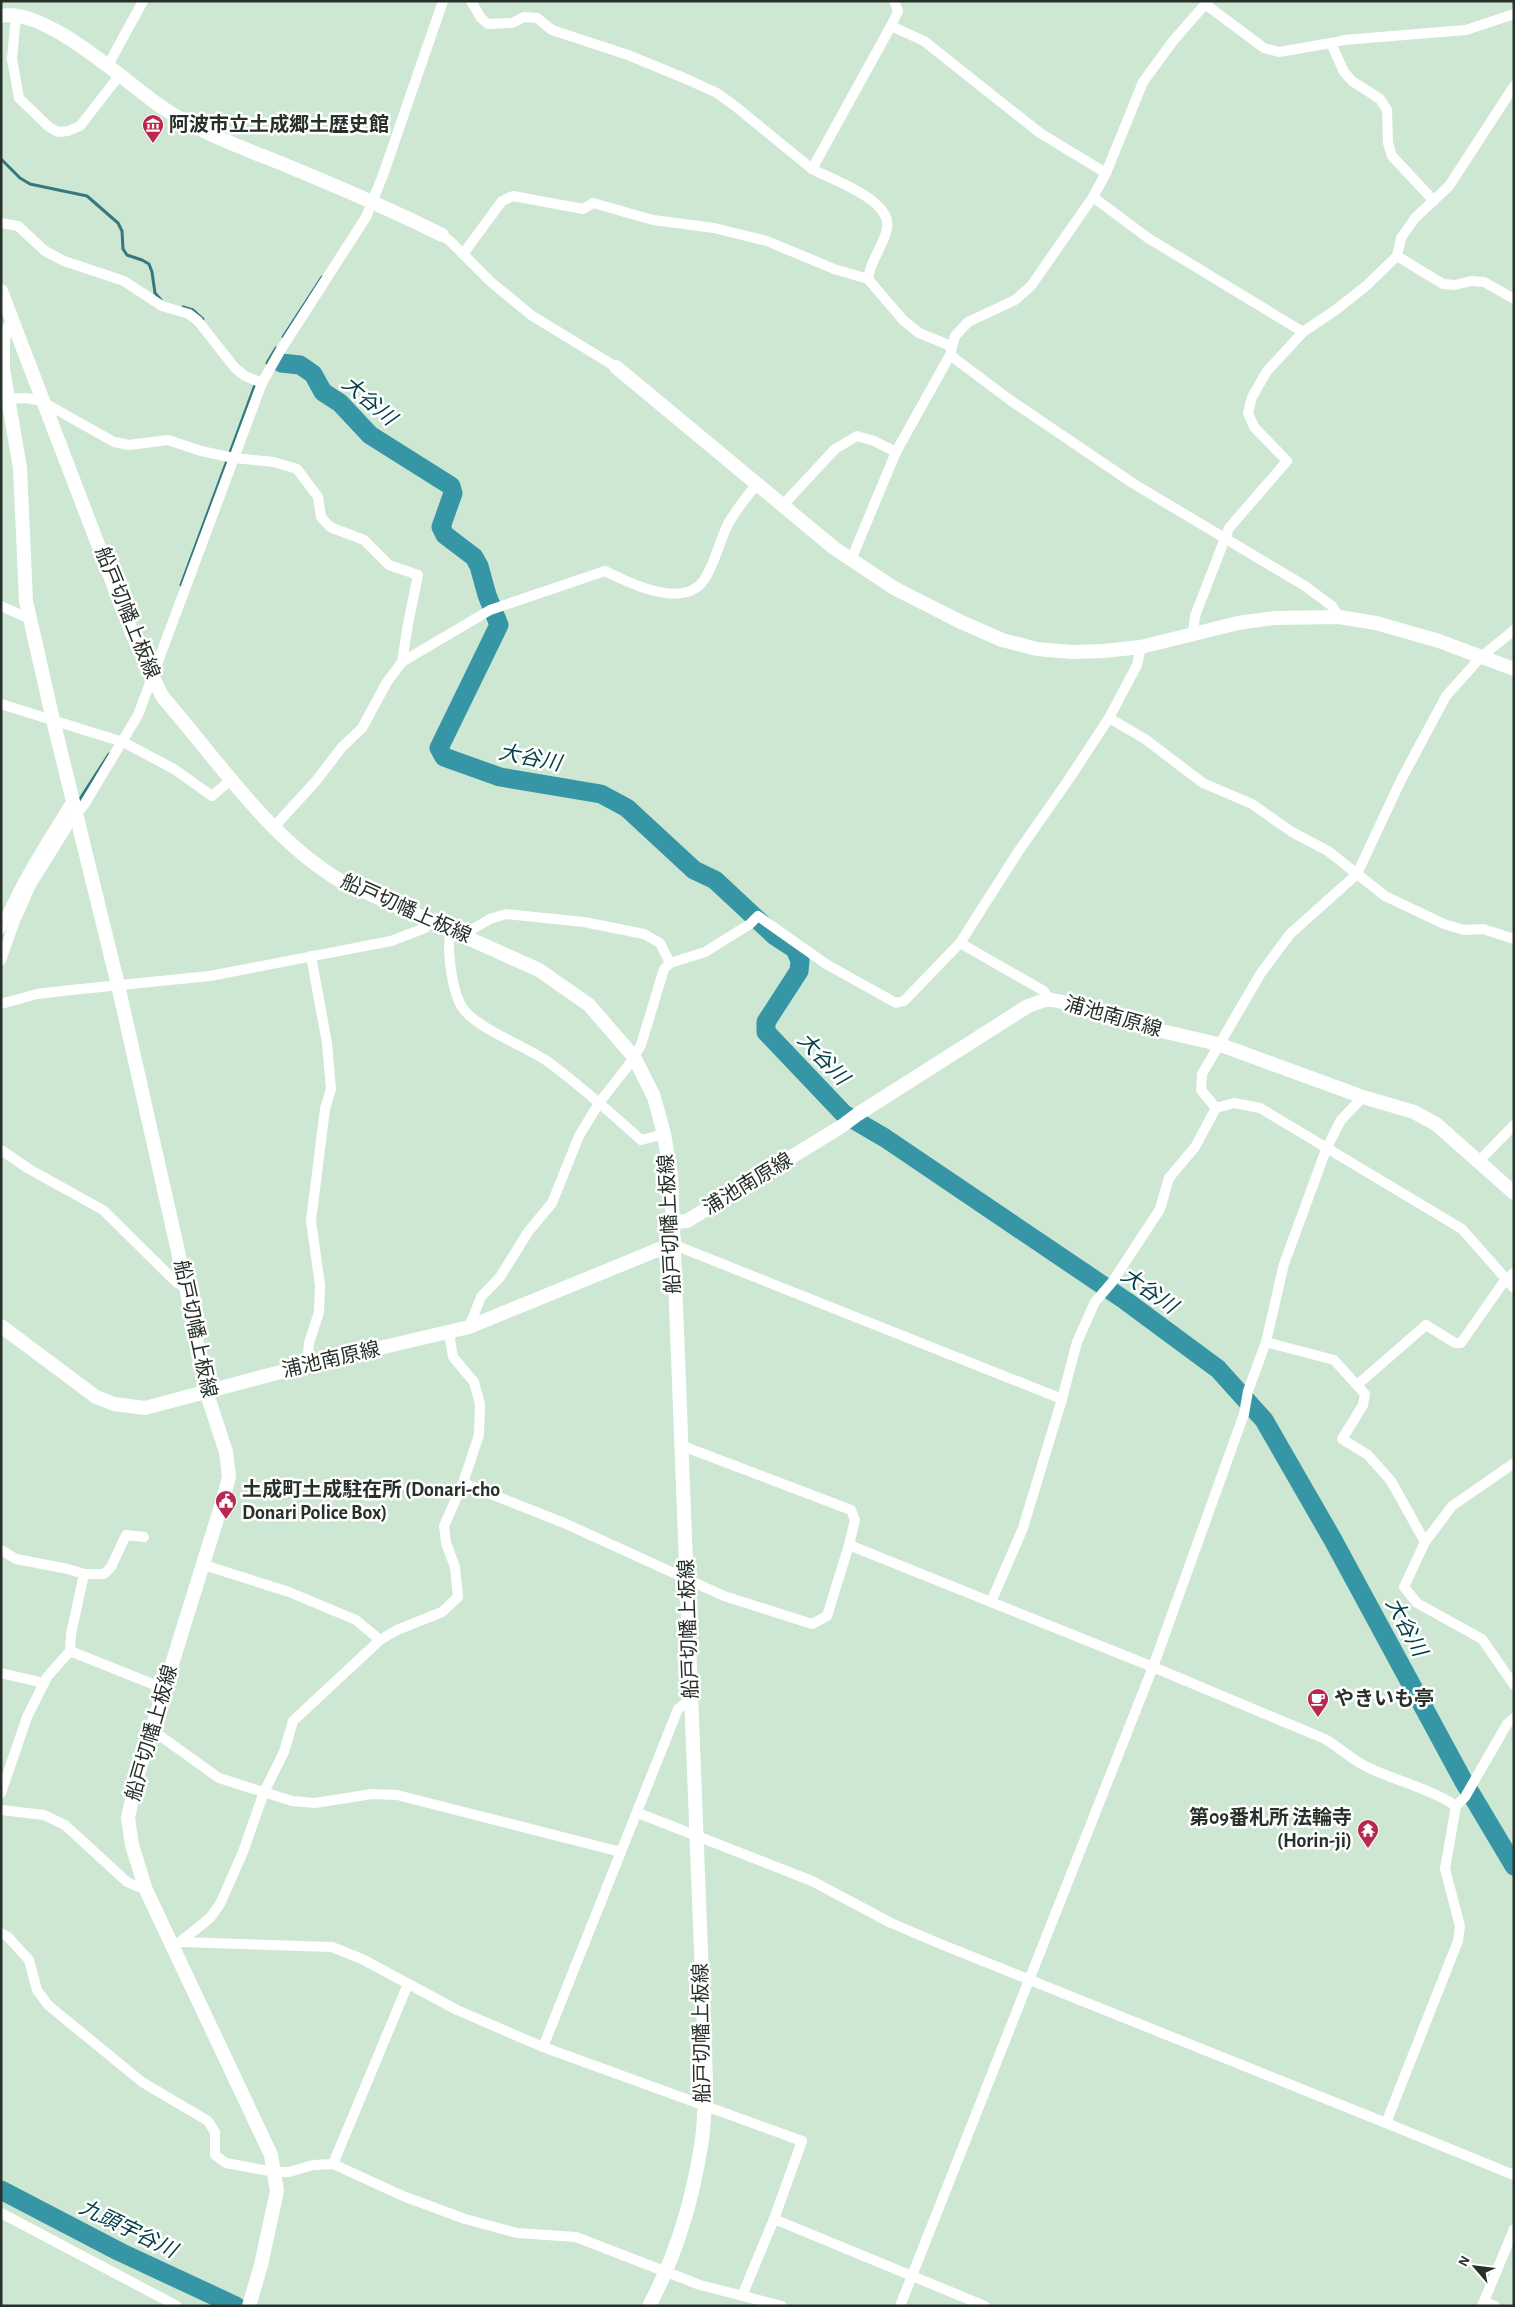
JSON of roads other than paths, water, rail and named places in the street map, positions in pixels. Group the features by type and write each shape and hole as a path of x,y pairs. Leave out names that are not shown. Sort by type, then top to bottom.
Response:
{"main road":[{"path":"1,16 16,15 27,17 54,29 163,108 202,131 372,201 442,236"},
{"name":"船戸切幡上板線","path":"1,291 46,404 133,636 152,678 162,696 176,714 273,828 316,866 339,880 539,970 589,1004 634,1057 654,1097 664,1134 671,1176 674,1222 672,1244 706,2081 702,2144 689,2205 677,2246 649,2306"},
{"name":"船戸切幡上板線","path":"13,323 2,337 2,369 20,468 26,601 118,985 186,1287 206,1391 226,1452 229,1477 204,1564 136,1780 128,1818 132,1845 146,1890 177,1943 271,2155 277,2191 251,2300"},
{"path":"616,367 851,560 894,588 961,622 1002,640 1037,649 1071,652 1141,647 1238,623 1274,618 1339,617 1376,623 1439,641 1514,669"},
{"name":"浦池南原線","path":"674,1222 687,1221 842,1126 1028,1006 1048,999 1067,1002 1131,1024 1218,1044 1362,1097 1414,1112 1436,1124 1514,1192"},
{"name":"浦池南原線","path":"1,1326 96,1397 114,1404 146,1408 168,1404 206,1391 469,1327 672,1244"}],"street":[{"path":"107,67 143,1"},
{"path":"1,929 30,869 75,806 84,805 119,741 138,715 230,457 262,383 280,351 366,217 443,1"},
{"path":"471,1 481,18 488,24 512,23 524,16 537,18 552,30 628,55 717,93 812,169 874,201 886,214 887,228 869,270 868,279"},
{"path":"812,169 891,26 898,11 894,1"},
{"path":"851,560 896,452 951,351 954,336 968,322 1015,300 1030,286 1093,197 1106,173 1143,82 1173,41 1206,3 1264,48 1279,52 1344,40 1466,30 1514,14"},
{"path":"16,15 12,60 19,98 49,128 58,132 68,131 80,126 120,76"},
{"path":"891,26 924,42 1040,133 1106,173"},
{"path":"1331,43 1344,72 1352,81 1380,100 1387,110 1388,143 1392,156 1434,201"},
{"path":"1193,634 1195,616 1229,528 1287,461 1254,427 1248,413 1252,397 1267,371 1303,332 1359,292 1397,256 1401,238 1415,218 1449,186 1514,86"},
{"path":"464,254 502,201 513,196 583,209 593,204 653,220 714,228 767,241 834,269 868,279 903,320 919,333 951,351 1010,400 1134,484 1305,586 1332,606 1339,617"},
{"path":"1093,197 1148,238 1303,332"},
{"path":"1,223 18,226 45,251 64,261 124,281 162,306 189,314 198,321 235,368 245,376 262,383"},
{"path":"442,236 464,254 491,282 531,315 616,367"},
{"path":"1397,256 1443,284 1454,285 1471,281 1484,282 1514,299"},
{"path":"8,399 26,398 46,404 114,442 129,445 168,440 201,451 230,457 274,462 297,469 318,497 321,517 330,527 364,540 389,565 418,574 409,615 402,662"},
{"path":"783,505 835,449 857,436 874,441 896,452"},
{"path":"273,828 316,781 342,747 362,728 387,682 402,662 492,610 605,571 645,589 683,594 691,590 704,581 729,523 757,484"},
{"path":"1,606 30,619"},
{"path":"1216,1108 1200,1090 1202,1074 1261,973 1290,934 1358,874 1401,780 1446,696 1481,657 1514,630"},
{"path":"469,1327 481,1297 500,1277 528,1232 552,1203 579,1136 599,1103 641,1045 664,969 670,963 705,952 750,924 758,916 826,964 896,1003 904,1001 960,943 1018,852 1070,779 1109,718 1137,665 1141,647"},
{"path":"1,704 119,741 174,770 212,796 232,779"},
{"path":"1109,718 1145,739 1203,783 1252,804 1292,832 1328,851 1385,896 1444,924 1464,930 1483,929 1514,940"},
{"path":"1,960 31,885 75,806"},
{"path":"468,937 471,930 490,919 506,914 584,922 644,934 660,943 670,963"},
{"path":"1,1004 37,994 210,976 391,941 425,928 429,920"},
{"path":"451,930 449,938 450,954 456,996 467,1013 547,1061 641,1140 664,1134"},
{"path":"960,943 1044,991 1048,999"},
{"path":"307,1366 309,1344 319,1312 320,1285 311,1221 325,1109 331,1089 327,1043 311,956"},
{"path":"900,2306 1153,1667 1244,1414 1248,1391 1266,1342 1284,1264 1327,1147 1342,1120 1362,1097"},
{"path":"991,1602 1023,1528 1077,1342 1102,1292 1113,1281 1160,1209 1169,1178 1195,1147 1216,1108 1234,1102 1260,1108 1327,1147 1462,1229 1514,1288"},
{"path":"1479,1161 1514,1125"},
{"path":"1,1150 29,1169 103,1210 177,1283 186,1287"},
{"path":"672,1244 1062,1399"},
{"path":"1358,1385 1426,1325 1455,1343 1461,1343 1505,1280 1514,1273"},
{"path":"177,1943 210,1918 220,1904 243,1852 264,1792 284,1752 293,1721 380,1640 398,1630 442,1612 458,1597 454,1567 446,1543 444,1526 463,1483 479,1435 480,1404 474,1382 453,1357 449,1333"},
{"path":"1266,1342 1334,1360 1358,1385 1365,1394 1363,1405 1342,1439 1368,1455 1391,1481 1425,1542"},
{"path":"463,1483 564,1523 687,1581 724,1596 812,1624 827,1616 849,1545 854,1520 851,1510 680,1445"},
{"path":"1514,1463 1452,1506 1425,1542 1404,1587 1417,1603 1482,1639 1514,1685"},
{"path":"1,1550 16,1559 84,1574 104,1574 111,1567 126,1535 144,1537"},
{"path":"849,1545 1153,1667 1325,1739 1349,1758 1366,1767 1443,1798 1456,1806"},
{"path":"204,1564 288,1592 356,1620 380,1640"},
{"path":"1,1793 27,1717 44,1683 70,1651 71,1634 84,1574"},
{"path":"70,1651 164,1689"},
{"path":"1,1673 44,1683"},
{"path":"543,2046 638,1813 678,1709 691,1699"},
{"path":"1386,2122 1458,1942 1460,1926 1445,1869 1456,1806 1465,1797 1507,1724 1514,1718"},
{"path":"152,1730 219,1778 292,1801 315,1803 372,1794 397,1795 622,1852"},
{"path":"1,1810 44,1815 65,1825 127,1882 146,1890"},
{"path":"638,1813 812,1881 891,1923 1514,2175"},
{"path":"1,1933 8,1937 29,1960 37,1990 48,2005 142,2082 208,2121 215,2132 215,2156 226,2163 274,2172 289,2172 313,2165 333,2164 404,2196 465,2219 517,2233 576,2237 700,2285 782,2306"},
{"path":"177,1943 332,1947 362,1958 457,2010 543,2046 802,2141 774,2219 742,2296"},
{"path":"333,2164 408,1984"},
{"path":"1,2213 177,2306"},
{"path":"774,2219 985,2306"},
{"path":"1495,2306 1483,2304 1514,2229"}],"waterway":[{"path":"1,159 20,178 30,184 87,196 118,223 122,231 123,249 127,255 149,264 155,293 161,300"},
{"path":"283,337 322,277"},
{"path":"183,307 193,310 203,319"},
{"path":"267,363 276,348"},
{"name":"大谷川","path":"281,363 300,365 313,374 323,392 340,403 370,435 451,486 453,493 441,527 445,535 474,557 479,566 487,595 499,625 439,748 444,757 500,777 601,794 627,808 694,870 715,880 775,936 795,949 800,961 799,971 766,1022 766,1032 844,1114 885,1138 1126,1301 1218,1369 1264,1420 1333,1540 1464,1782 1514,1866"},
{"path":"181,585 255,385"},
{"path":"78,802 109,754"},
{"name":"九頭宇谷川","path":"1,2190 120,2252 236,2306"}],"place":[{"name":"阿波市立土成郷土歴史館","path":"153,144"},
{"name":"土成町土成駐在所 (Donari-cho Donari Police Box)","path":"226,1520"},
{"name":"やきいも亭","path":"1318,1718"},
{"name":"第09番札所 法輪寺 (Horin-ji)","path":"1368,1849"}]}
